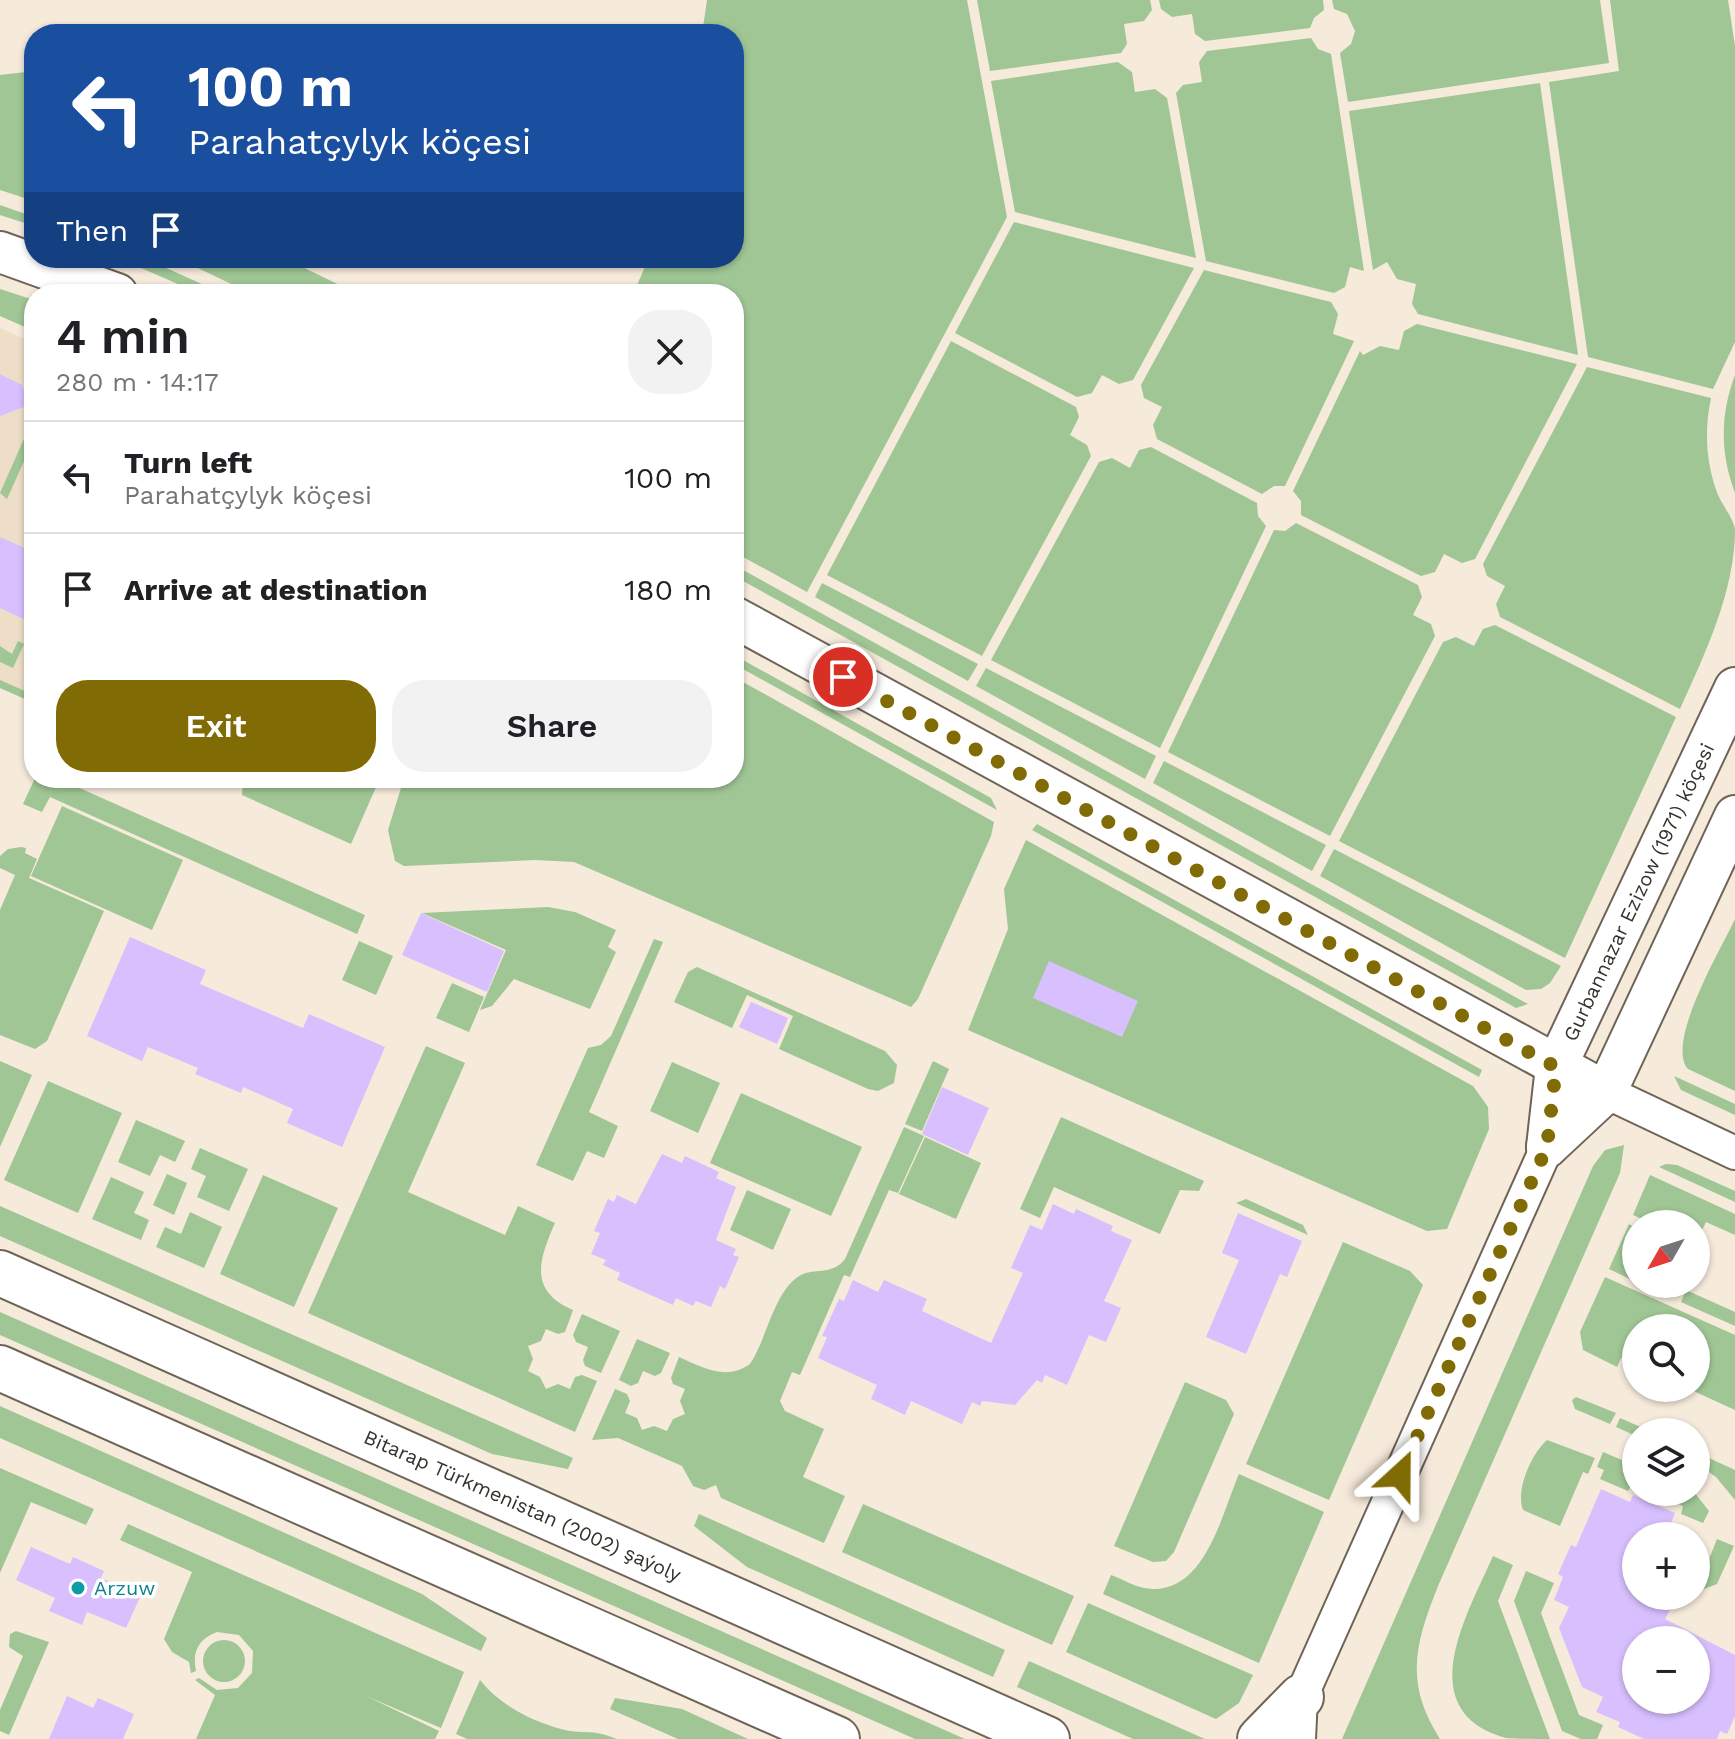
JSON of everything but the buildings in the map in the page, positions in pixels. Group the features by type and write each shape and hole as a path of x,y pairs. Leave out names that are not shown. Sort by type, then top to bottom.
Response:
{"main road":[{"name":"Bitarap Türkmenistan (2002) şaýoly","path":"0,1273 1047,1739"},
{"path":"0,1368 837,1739"},
{"path":"1260,1739 1300,1718"}],"street":[{"path":"0,252 24,261"},
{"path":"45,268 89,284"},
{"path":"744,622 1556,1067 1735,1153"},
{"name":"Gurbannazar Ezizow (1971) köçesi","path":"1300,1718 1547,1147 1556,1067 1735,688"},
{"name":"Gurbannazar Ezizow (1971) köçesi","path":"1547,1147 1606,1092 1735,816"}],"shaded area":[{"path":"0,328 24,339 24,699 0,688"}],"green space":[{"path":"707,0 967,0 1007,217 807,592 744,557 744,284 637,284 645,268 744,268 744,24 703,24"},
{"path":"977,0 1150,0 1152,10 1144,21 1124,24 1127,44 1121,53 990,71"},
{"path":"1159,0 1323,0 1324,10 1314,18 1310,28 1205,41 1195,34 1192,14 1172,17 1161,9"},
{"path":"1332,0 1600,0 1609,63 1348,102 1340,53 1351,44 1355,31 1347,14 1334,9"},
{"path":"1610,0 1728,0 1735,46 1735,342 1713,389 1588,357 1549,82 1619,71"},
{"path":"1311,38 1318,49 1331,54 1364,271 1350,267 1345,287 1334,293 1206,261 1176,93 1183,85 1202,82 1199,62 1207,51"},
{"path":"1118,62 1132,72 1135,92 1155,89 1167,98 1196,258 1015,212 991,81"},
{"path":"24,72 24,198 0,190 0,75"},
{"path":"1540,83 1578,355 1418,314 1412,304 1416,284 1397,279 1387,262 1373,270 1349,111"},
{"path":"0,205 24,213 24,223 0,215"},
{"path":"1014,222 1194,268 1133,380 1119,384 1102,375 1092,393 1077,397 955,333"},
{"path":"141,268 166,268 202,284 178,284"},
{"path":"198,268 305,268 337,284 231,284"},
{"path":"1204,270 1331,302 1338,314 1333,334 1354,341 1285,486 1274,486 1262,494 1157,439 1153,425 1162,407 1144,398 1141,385"},
{"path":"0,289 24,297 24,327 0,316"},
{"path":"1417,324 1577,364 1475,559 1462,563 1444,554 1435,572 1421,576 1301,515 1301,501 1293,491 1360,351 1363,355 1380,346 1399,350 1404,331"},
{"path":"951,341 1076,407 1079,417 1070,435 1087,445 1091,456 982,656 827,575"},
{"path":"1587,367 1711,398 1707,423 1709,459 1718,495 1734,525 1734,552 1717,622 1680,709 1500,617 1496,604 1505,586 1487,576 1483,564"},
{"path":"1735,375 1735,493 1724,449 1724,419"},
{"path":"24,439 24,461 7,499 0,493"},
{"path":"1151,447 1257,503 1258,516 1266,526 1160,748 991,660 1099,462 1112,458 1130,468 1139,450"},
{"path":"1296,523 1418,585 1422,597 1413,615 1431,624 1435,636 1330,836 1168,752 1274,530 1285,531"},
{"path":"744,571 1528,1004 1516,1008 744,582"},
{"path":"822,583 978,664 968,681 815,597"},
{"path":"1495,625 1676,717 1565,958 1339,841 1443,642 1456,637 1474,646 1483,629"},
{"path":"18,641 24,644 13,668 0,662 0,646 12,654"},
{"path":"744,661 991,798 997,810 744,670"},
{"path":"986,668 1156,756 1145,779 976,686"},
{"path":"0,680 24,691 24,699 0,688"},
{"path":"744,683 994,822 991,836 918,999 911,1007 574,862 535,860 404,866 395,861 388,830 401,788 744,788"},
{"path":"1164,761 1326,845 1312,871 1153,783"},
{"path":"30,788 79,788 365,915 357,934 50,797 42,812 23,804"},
{"path":"242,788 376,788 351,844 242,795"},
{"path":"62,806 183,860 152,930 31,876"},
{"path":"1037,824 1482,1070 1479,1077 1032,830"},
{"path":"1026,840 1473,1086 1488,1107 1489,1129 1447,1229 1427,1231 968,1030 1008,929 1004,889"},
{"path":"21,847 37,859 29,878 104,911 47,1041 35,1049 0,1035 0,910 15,875 0,868 0,856 8,849"},
{"path":"1334,849 1561,966 1550,983 1541,989 1526,990 1320,876"},
{"path":"548,907 575,912 616,930 608,947 616,952 590,1009 514,979 492,1006 480,1010 506,950 422,913"},
{"path":"1735,919 1735,1091 1688,1069 1683,1056 1689,1018"},
{"path":"654,939 663,942 589,1112 618,1126 604,1158 587,1151 573,1181 536,1165 588,1048 601,1045 611,1036"},
{"path":"359,941 393,956 376,995 342,980"},
{"path":"697,967 885,1051 897,1065 894,1083 878,1091 868,1089 779,1049 793,1016 747,995 732,1028 674,1002 688,972"},
{"path":"452,983 484,997 469,1032 436,1018"},
{"path":"426,1046 465,1063 408,1192 505,1235 518,1206 555,1223 542,1261 543,1284 559,1302 573,1310 565,1332 558,1334 546,1329 541,1341 528,1346 533,1359 528,1371 540,1377 546,1389 558,1384 570,1389 575,1377 582,1375 597,1381 575,1432 308,1313"},
{"path":"0,1061 32,1075 0,1147"},
{"path":"933,1061 949,1069 922,1131 905,1124"},
{"path":"672,1062 720,1083 698,1133 650,1111"},
{"path":"1674,1076 1735,1104 1735,1115 1681,1090"},
{"path":"48,1081 122,1113 78,1213 4,1180"},
{"path":"741,1093 862,1147 831,1216 710,1163"},
{"path":"1061,1117 1204,1181 1199,1191 1180,1190 1160,1234 1054,1187 1040,1218 1020,1209"},
{"path":"136,1120 185,1141 175,1162 160,1155 150,1176 118,1162"},
{"path":"904,1127 924,1136 898,1193 889,1190 850,1277 844,1275 800,1375 792,1372 780,1401 785,1411 824,1429 803,1477 845,1496 824,1543 721,1498 716,1485 704,1490 693,1486 682,1466 618,1438 592,1440 615,1389 627,1394 630,1401 625,1413 637,1418 642,1430 654,1426 667,1431 673,1419 685,1414 680,1401 685,1389 673,1384 671,1378 679,1357 706,1369 724,1372 750,1364 787,1287 801,1275 833,1268 845,1259"},
{"path":"925,1137 981,1163 956,1219 899,1194"},
{"path":"1624,1145 1620,1173 1438,1586 1424,1626 1419,1645 1417,1681 1421,1700 1440,1739 1342,1739 1593,1166 1605,1150"},
{"path":"200,1148 248,1169 229,1211 197,1197 206,1176 191,1169"},
{"path":"1677,1165 1735,1191 1735,1202 1659,1167"},
{"path":"167,1174 187,1183 174,1215 153,1205"},
{"path":"263,1175 338,1208 294,1307 220,1274"},
{"path":"1650,1175 1735,1214 1735,1235 1710,1224 1710,1210 1635,1210"},
{"path":"111,1177 144,1192 134,1213 149,1220 141,1240 92,1219"},
{"path":"747,1190 791,1209 773,1250 730,1230"},
{"path":"1246,1199 1303,1225 1308,1235 1236,1203"},
{"path":"0,1206 573,1458 568,1469 492,1454 0,1236"},
{"path":"190,1212 222,1227 204,1268 156,1247 165,1227 181,1234"},
{"path":"1622,1240 1622,1275 1609,1269"},
{"path":"1343,1242 1410,1271 1423,1285 1329,1500 1246,1464"},
{"path":"1605,1277 1622,1285 1622,1298 1652,1298 1688,1314 1622,1314 1622,1358 1617,1367 1583,1350 1580,1332"},
{"path":"1683,1298 1704,1298 1735,1312 1735,1326 1710,1314 1681,1302"},
{"path":"0,1312 965,1739 915,1739 0,1335"},
{"path":"582,1314 620,1331 601,1373 585,1366 583,1360 588,1347 576,1342 573,1335"},
{"path":"1710,1324 1735,1335 1735,1410 1710,1399"},
{"path":"637,1339 670,1353 661,1373 655,1376 643,1371 638,1383 631,1386 619,1380"},
{"path":"1185,1382 1226,1400 1234,1414 1174,1552 1166,1561 1153,1562 1114,1546"},
{"path":"1576,1397 1616,1413 1610,1424 1575,1409 1572,1400"},
{"path":"0,1406 422,1594 487,1638 481,1651 0,1438"},
{"path":"1620,1418 1622,1419 1622,1430 1616,1427"},
{"path":"1547,1440 1595,1458 1588,1474 1583,1472 1560,1526 1523,1510 1521,1502 1526,1472"},
{"path":"1603,1452 1622,1460 1622,1488 1600,1479 1604,1470 1597,1467"},
{"path":"1710,1458 1735,1470 1735,1500 1710,1473"},
{"path":"0,1468 94,1509 86,1525 31,1502 0,1573"},
{"path":"1239,1474 1324,1512 1259,1663 1103,1594 1111,1575 1147,1589 1171,1586 1186,1577 1210,1546"},
{"path":"863,1504 1074,1596 1052,1645 842,1552"},
{"path":"1683,1506 1705,1506 1709,1511 1704,1522 1681,1514"},
{"path":"699,1514 1005,1650 993,1677 747,1567 694,1526"},
{"path":"128,1524 464,1672 441,1728 366,1696 439,1731 435,1739 196,1739 215,1695 195,1680 199,1678 217,1690 238,1688 252,1673 253,1651 239,1635 217,1632 201,1642 195,1658 196,1671 191,1673 189,1662 172,1652 164,1639 192,1572 120,1540"},
{"path":"1717,1539 1734,1546 1717,1584 1710,1587 1710,1557"},
{"path":"1493,1556 1513,1565 1498,1601 1550,1739 1506,1738 1477,1725 1460,1706 1453,1684 1460,1632"},
{"path":"1526,1571 1554,1583 1541,1613 1579,1715 1603,1725 1597,1739 1581,1739 1562,1731 1514,1601"},
{"path":"1088,1603 1253,1675 1239,1703 1216,1719 1066,1652"},
{"path":"16,1631 49,1642 9,1735 0,1731 0,1710 23,1656 9,1647 10,1634"},
{"path":"224,1640 239,1646 245,1661 239,1676 224,1682 209,1676 203,1661 209,1646"},
{"path":"1029,1661 1205,1739 1133,1739 1017,1687"},
{"path":"480,1680 506,1704 538,1721 568,1731 617,1739 467,1739 456,1734"},
{"path":"615,1698 682,1709 748,1739 678,1739 610,1709"}],"place":[{"name":"Arzuw","path":"78,1588"}],"route":[{"path":"843,677 1556,1067 1547,1147 1400,1475"}]}
